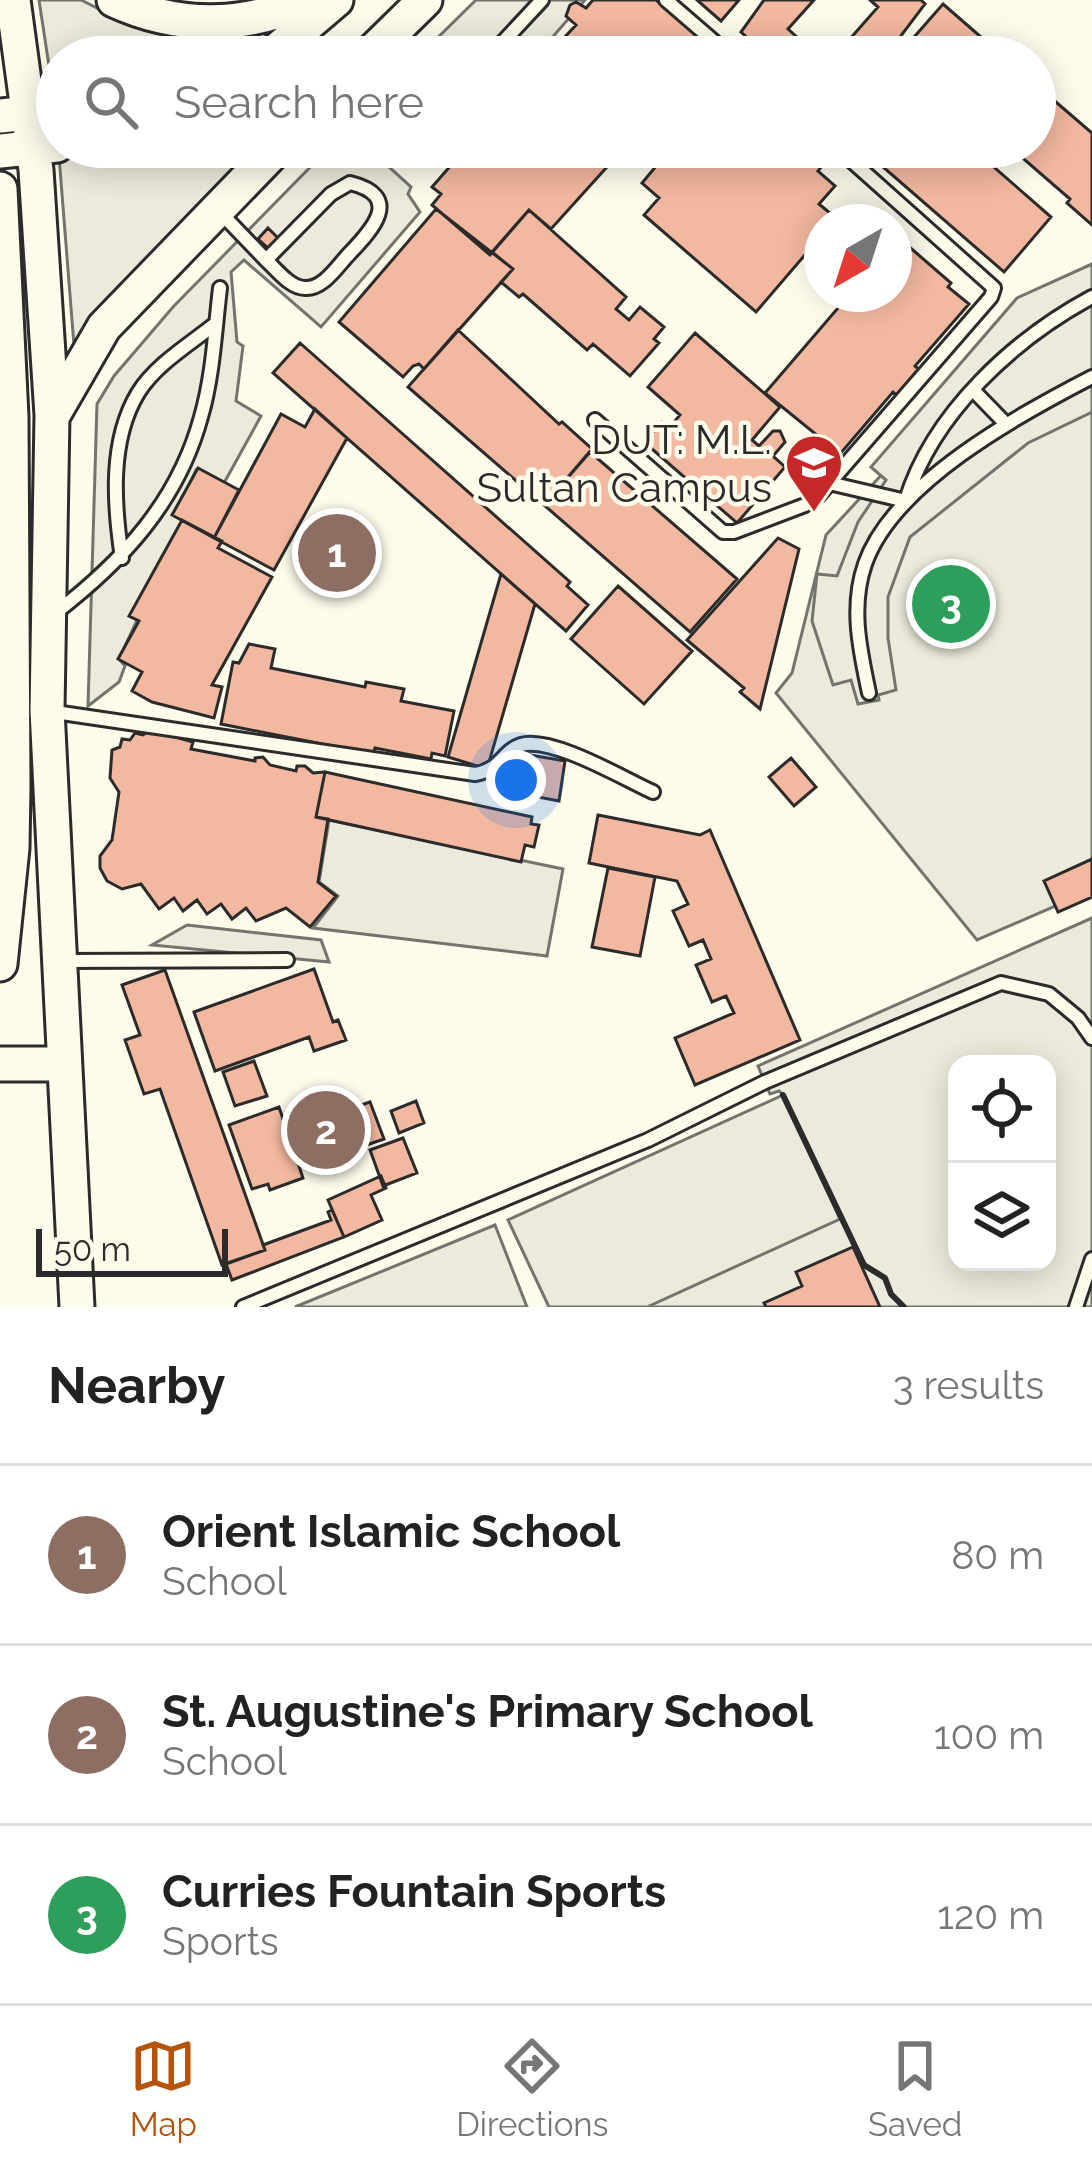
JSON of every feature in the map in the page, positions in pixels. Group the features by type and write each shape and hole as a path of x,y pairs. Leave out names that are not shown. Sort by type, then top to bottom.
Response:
{"main road":[{"path":"13,0 30,130 52,415 46,710 77,1307"},
{"path":"114,0 137,11 211,23 250,20 306,0"},
{"path":"294,36 336,0"},
{"path":"388,36 425,0"},
{"path":"52,415 104,327 257,168"},
{"path":"0,188 11,416 14,787 0,964"},
{"path":"0,1064 64,1064"}],"lane":[{"path":"509,36 542,0"},
{"path":"666,0 708,36"},
{"path":"596,420 723,532 805,505 830,483 994,288 860,168"},
{"path":"217,209 266,260 293,285 305,289 321,283 374,228 381,210 378,202 356,184 338,188 266,260"},
{"path":"48,619 122,558 150,523 179,471 201,417 220,288"},
{"path":"906,501 922,455 974,392 1023,340 1092,297"},
{"path":"122,558 114,490 128,415 140,390 216,323"},
{"path":"869,693 856,622 864,566 875,542 906,501 1006,424 1092,377"},
{"path":"974,392 1006,424"},
{"path":"830,483 906,501"},
{"path":"46,710 475,774 494,769 519,746 537,744 653,792"},
{"path":"61,961 287,960"},
{"path":"243,1307 649,1140 765,1082 1001,983 1049,994 1078,1018 1092,1038"},
{"path":"649,1140 657,1153"},
{"path":"1076,1307 1092,1259"}],"shaded area":[{"path":"39,0 81,0 125,22 187,36 44,36"},
{"path":"476,0 585,0 553,36 439,36"},
{"path":"271,29 270,36 213,36"},
{"path":"60,168 248,168 75,358"},
{"path":"309,168 390,168 411,187 408,194 420,212 321,327 244,260 231,272 237,342 243,346 236,401 261,416 224,483 196,470 175,515 183,521 119,659 125,666 119,682 88,706 97,404 114,376 173,307"},
{"path":"1092,264 1092,412 1028,443 910,537 888,597 896,690 858,704 851,680 833,685 812,621 817,574 837,576 858,522 886,480 871,467 1017,298"},
{"path":"1092,278 1092,890 977,940 776,693 792,673 826,535 1043,300"},
{"path":"329,820 563,869 547,956 313,928 338,896 319,882"},
{"path":"1092,918 1092,1307 647,1307 783,1095 779,1091 770,1094 758,1066"},
{"path":"187,925 321,940 329,962 152,945"},
{"path":"783,1095 840,1219 647,1307 549,1307 508,1220"},
{"path":"495,1225 527,1307 295,1307"}],"building":[{"path":"593,0 656,0 698,36 566,36 576,25 566,16 570,5 576,2 586,8"},
{"path":"697,0 739,0 721,21"},
{"path":"764,0 814,0 788,29 796,36 745,36 741,32"},
{"path":"870,0 921,0 925,4 901,36 852,36 878,7"},
{"path":"943,4 980,36 915,36"},
{"path":"1056,102 1092,133 1092,225 1067,203 1070,199 1034,168 1056,168"},
{"path":"449,168 606,168 551,229 529,210 490,255 432,205 441,194 432,187"},
{"path":"654,168 820,168 818,171 835,186 819,204 804,204 804,256 756,312 644,215 659,198 642,183"},
{"path":"884,168 995,168 1051,217 1004,272"},
{"path":"436,209 513,269 424,369 413,366 403,377 339,322"},
{"path":"529,210 626,297 616,309 629,320 640,307 664,327 654,339 659,343 630,376 593,344 587,350 523,294 519,297 501,282 513,269 492,252"},
{"path":"268,228 278,238 268,248 258,239"},
{"path":"912,249 969,304 915,366 922,372 900,398 893,392 840,454 765,393 835,312 912,312"},
{"path":"458,330 592,449 544,505 408,387"},
{"path":"695,333 780,407 752,440 759,446 773,431 780,431 785,442 773,456 785,467 737,523 644,442 662,422 669,428 680,415 648,387"},
{"path":"300,343 570,582 567,586 588,605 566,631 273,373"},
{"path":"315,409 347,438 274,570 214,538 281,414 305,427"},
{"path":"803,447 821,464 803,484 785,467"},
{"path":"590,452 737,579 690,632 544,505"},
{"path":"198,468 239,490 214,538 172,515"},
{"path":"182,520 222,541 218,548 272,577 212,685 222,687 214,718 152,702 132,691 142,672 118,659 139,621 129,616"},
{"path":"778,538 799,549 760,709 740,692 744,688 687,640"},
{"path":"501,574 535,604 487,769 448,757"},
{"path":"618,586 692,651 644,704 571,639"},
{"path":"249,644 275,649 271,668 365,687 366,682 404,689 401,701 454,711 445,756 432,753 431,759 375,748 373,754 221,724 233,662 239,663"},
{"path":"150,730 193,742 191,749 255,761 263,757 270,765 325,772 316,817 328,819 318,882 336,896 310,927 286,908 256,921 246,908 232,919 221,904 207,914 197,900 183,911 174,898 159,909 141,884 122,889 107,881 100,856 112,840 119,792 110,778 112,750 120,747 122,739"},
{"path":"519,753 565,761 559,801 512,792"},
{"path":"791,758 816,787 794,806 769,777"},
{"path":"325,772 532,817 531,824 539,825 534,847 525,845 521,862 316,817"},
{"path":"598,815 700,835 710,830 800,1040 695,1085 675,1038 734,1013 726,996 712,1002 696,965 711,959 703,940 689,946 673,911 688,904 677,881 589,863"},
{"path":"1092,859 1092,897 1058,912 1044,881"},
{"path":"608,868 655,877 640,956 592,947"},
{"path":"314,969 333,1022 338,1020 346,1040 314,1051 309,1037 215,1071 194,1012"},
{"path":"165,970 265,1250 222,1265 160,1089 144,1094 125,1040 140,1035 122,985"},
{"path":"254,1061 267,1096 235,1106 223,1072"},
{"path":"416,1101 424,1123 399,1133 391,1111"},
{"path":"370,1102 384,1139 355,1149 341,1112"},
{"path":"279,1107 303,1178 270,1190 268,1184 252,1189 229,1125"},
{"path":"403,1138 417,1173 383,1186 370,1150"},
{"path":"381,1176 386,1188 371,1195 382,1220 344,1237 328,1200"},
{"path":"332,1210 344,1237 232,1280 226,1264 331,1220 328,1212"},
{"path":"853,1247 880,1307 766,1307 764,1303 802,1286 796,1272"}],"wall":[{"path":"783,1095 864,1265 885,1278 891,1294 904,1307"}],"place":[{"name":"DUT: M.L. Sultan Campus","path":"814,514"},
{"name":"Orient Islamic School","path":"337,553"},
{"name":"Curries Fountain Sports","path":"951,604"},
{"name":"St. Augustine's Primary School","path":"326,1130"}]}
